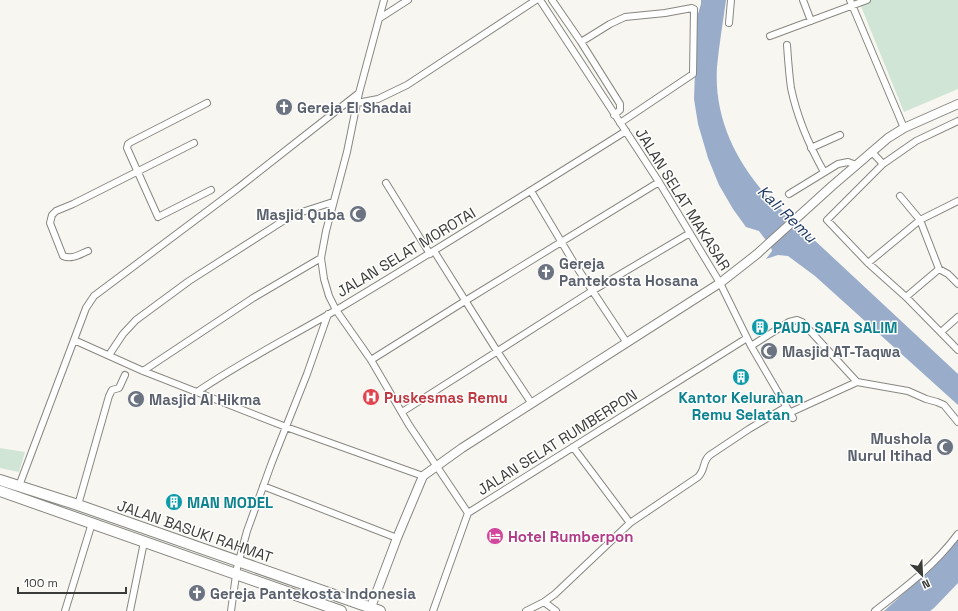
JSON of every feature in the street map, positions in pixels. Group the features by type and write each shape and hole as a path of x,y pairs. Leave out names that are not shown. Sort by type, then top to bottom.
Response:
{"highway":[{"name":"JALAN BASUKI RAHMAT","path":"0,480 78,505 376,609"},
{"path":"0,491 340,611"},
{"path":"38,505 42,494"}],"main road":[{"path":"376,609 397,538 423,476 435,466 720,283 756,254 856,165 904,128 958,104"}],"street":[{"path":"384,0 359,93 347,152 333,202 321,258 326,287 336,310 371,360 435,466 468,513"},
{"path":"380,18 408,0"},
{"path":"357,103 378,100 406,84 536,0"},
{"name":"JALAN SELAT MAKASAR","path":"540,0 659,182 690,233 720,283 751,346 789,413"},
{"path":"552,0 581,42 620,104 620,110 614,115"},
{"path":"729,23 731,0"},
{"path":"803,0 811,21"},
{"path":"770,36 811,21 851,3 867,0"},
{"path":"851,3 904,128"},
{"path":"581,42 610,24 625,18 692,8 694,9 693,74 620,123"},
{"path":"787,45 791,89 812,148 824,172"},
{"path":"19,486 86,308 94,296 244,183 359,93"},
{"path":"207,103 129,143 127,148 158,217 211,190"},
{"path":"958,121 916,141 883,164 827,220 828,223 868,263 906,297 958,350"},
{"name":"JALAN SELAT MOROTAI","path":"197,392 255,355 336,310 432,252 626,132"},
{"path":"812,148 840,135"},
{"path":"88,251 68,258 64,256 50,223 52,215 56,211 138,172 194,143"},
{"path":"872,152 883,164"},
{"path":"788,194 842,163 848,162 856,165"},
{"path":"371,360 465,300 659,182"},
{"path":"386,183 465,300 532,404"},
{"path":"531,191 592,291 627,343"},
{"path":"900,196 920,220 939,269 948,274 958,284"},
{"path":"868,263 920,220 958,201"},
{"path":"109,355 123,334 136,320 189,281 283,221 302,212 333,202"},
{"path":"402,412 592,291 690,233"},
{"path":"142,371 253,298 321,258"},
{"path":"906,297 939,269"},
{"path":"231,611 238,561 263,486 307,374 328,314"},
{"path":"941,332 958,317"},
{"path":"751,346 789,322 797,320 802,322 857,382"},
{"name":"JALAN SELAT RUMBERPON","path":"432,611 468,513 747,338"},
{"path":"74,340 142,371 286,427 423,476"},
{"path":"78,505 109,396 112,390 119,388 125,375"},
{"path":"526,611 544,602 554,594 630,523 698,477 704,471 706,460 710,455 749,429 789,413 857,382 908,392 944,405 958,422"},
{"path":"573,447 630,523"},
{"path":"263,486 397,538"},
{"path":"65,611 92,523"},
{"path":"875,611 923,573 958,534"},
{"path":"130,611 144,542"},
{"path":"544,602 556,611"}],"green space":[{"path":"870,0 958,0 958,89 904,112 860,4"},
{"path":"0,448 25,452 19,472 0,468"}],"water":[{"path":"701,0 726,0 717,67 717,85 719,102 728,136 744,166 766,195 958,374 958,405 815,276 788,256 778,255 766,259 772,251 771,247 759,231 746,227 733,209 719,185 708,158 698,124 694,99 697,17"},
{"path":"958,539 958,583 934,608 930,611 884,611 923,576"}],"place":[{"name":"Gereja El Shadai","path":"284,107"},
{"name":"Masjid Quba","path":"358,214"},
{"name":"Gereja Pantekosta Hosana","path":"546,272"},
{"name":"PAUD SAFA SALIM","path":"760,327"},
{"name":"Masjid AT-Taqwa","path":"769,351"},
{"name":"Kantor Kelurahan Remu Selatan","path":"741,377"},
{"name":"Puskesmas Remu","path":"371,397"},
{"name":"Masjid Al Hikma","path":"136,399"},
{"name":"Mushola Nurul Itihad","path":"945,447"},
{"name":"MAN MODEL","path":"174,502"},
{"name":"Hotel Rumberpon","path":"495,536"},
{"name":"Gereja Pantekosta Indonesia","path":"197,593"}],"water label":[{"name":"Kali Remu","path":"787,214"}]}
